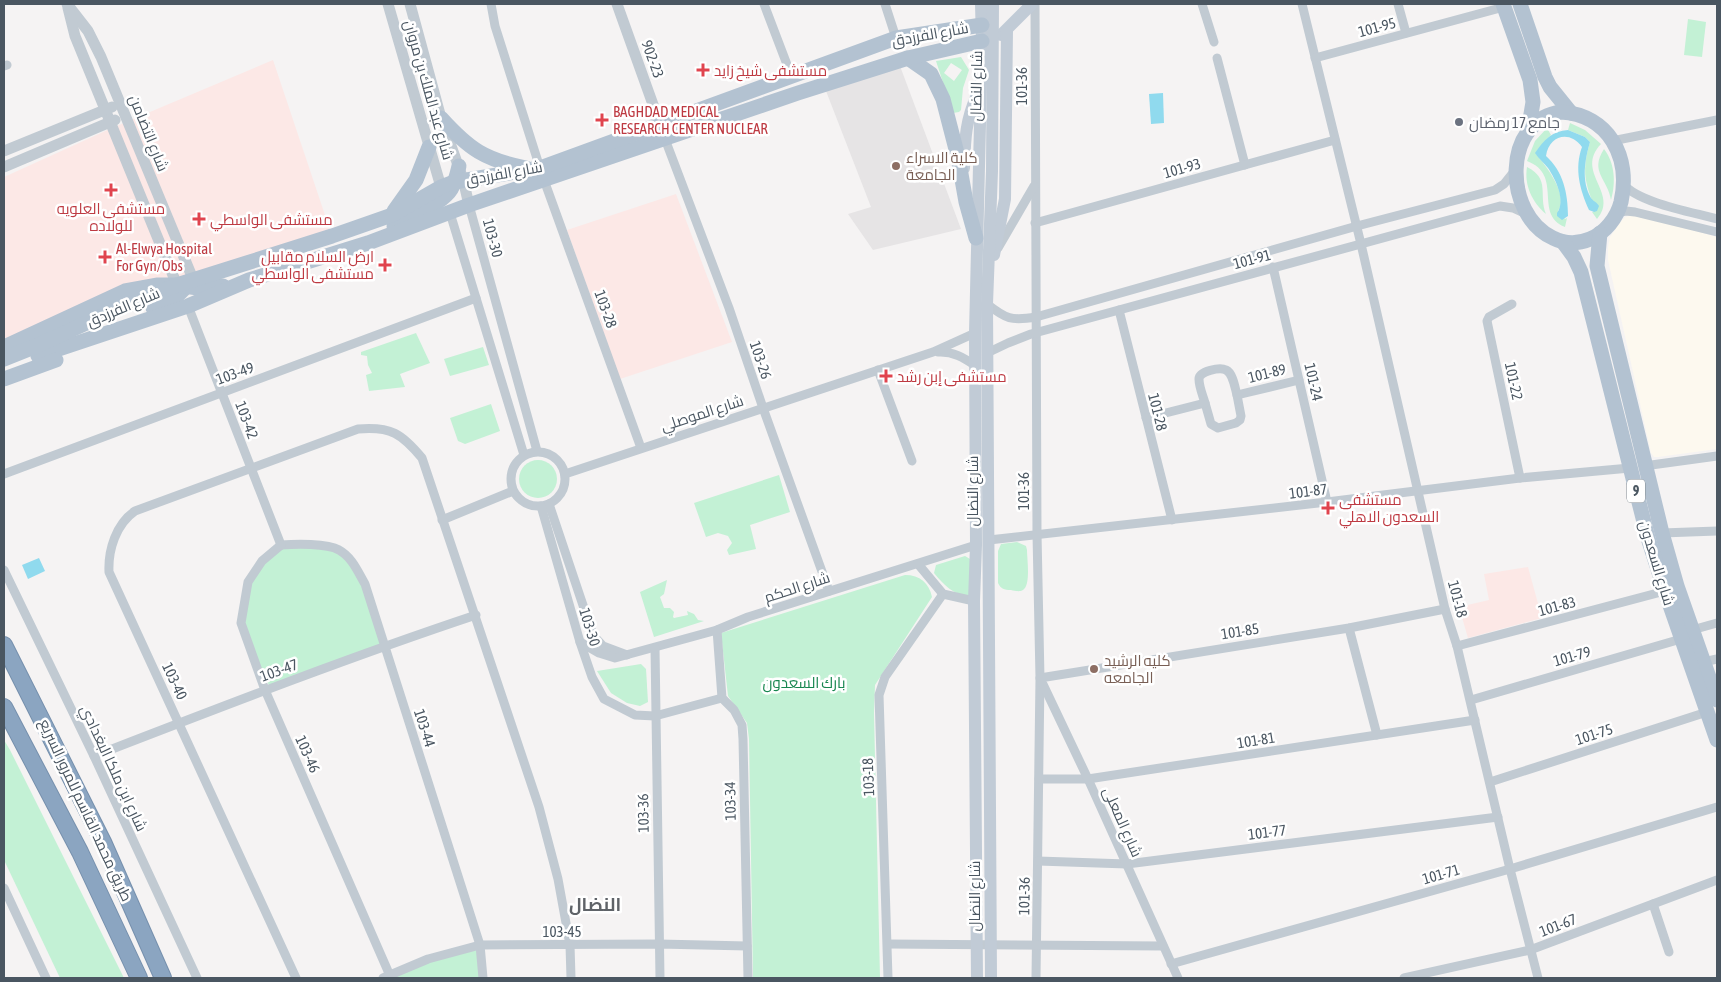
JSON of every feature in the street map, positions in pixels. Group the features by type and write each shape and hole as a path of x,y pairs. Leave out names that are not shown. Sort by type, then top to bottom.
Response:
{"highway":[{"path":"4,634 30,695"},
{"name":"طريق محمد القاسم للمرور السريع","path":"4,645 103,842 163,978"},
{"name":"طريق محمد القاسم للمرور السريع","path":"4,708 80,852 139,978"}],"main road":[{"name":"شارع النضال","path":"981,4 988,33 992,129 987,304 990,978"},
{"name":"شارع النضال","path":"977,978 974,601 976,545 976,238 980,88 993,4"},
{"path":"988,33 1001,35 1033,4"},
{"path":"1520,4 1545,77 1570,113"},
{"path":"1503,5 1530,80 1533,102 1528,132 1518,153 1516,169 1518,193 1526,214 1542,232 1563,242 1586,241 1600,233 1610,224 1616,213 1620,203 1623,184 1620,162 1612,140 1602,126 1589,118 1570,113 1552,113 1538,121 1528,132"},
{"path":"988,269 996,252 1006,199 1007,30"},
{"name":"شارع الفرزدق","path":"36,352 186,307 249,280 368,242 450,213 540,173 660,124 896,38 988,33"},
{"name":"شارع الفرزدق","path":"36,352 104,314 392,214 452,182 540,173 665,139 798,93 988,33"},
{"path":"908,58 931,74 942,98 976,238"},
{"path":"964,184 966,126 968,116 980,88"},
{"path":"442,118 458,137 472,149 486,157 540,173"},
{"path":"992,129 1006,129"},
{"path":"392,214 416,180 429,147"},
{"path":"368,242 452,182"},
{"name":"شارع السعدون","path":"1600,233 1597,266 1637,467 1648,538 1665,591 1687,634 1710,660 1717,700"},
{"name":"شارع السعدون","path":"1563,242 1574,257 1581,272 1637,467 1662,533 1677,586 1707,712 1717,740"},
{"path":"4,346 126,291 158,285 186,284 213,288 249,280"},
{"path":"4,379 160,324 186,307"},
{"path":"4,359 36,352"},
{"path":"4,369 36,352"}],"street":[{"name":"شارع التضامن","path":"67,4 88,31 101,57 125,116 186,284"},
{"name":"شارع التضامن","path":"67,4 75,36 109,122 186,284"},
{"name":"شارع عبد الملك بن مروان","path":"388,4 429,147 469,205"},
{"name":"شارع عبد الملك بن مروان","path":"410,4 442,118 452,182 450,213"},
{"name":"103-28","path":"491,4 540,173 642,448"},
{"name":"902-23","path":"617,4 660,124"},
{"path":"764,4 791,75"},
{"path":"885,4 896,38"},
{"name":"101-36","path":"1033,4 1037,534 1040,678 1036,978"},
{"path":"1202,4 1214,42"},
{"name":"101-18","path":"1302,4 1357,226 1445,609 1458,646 1510,869 1538,978"},
{"path":"1398,4 1406,34"},
{"name":"101-95","path":"1315,58 1406,34 1503,5"},
{"path":"75,36 88,31"},
{"path":"1217,58 1245,165"},
{"path":"4,151 120,104"},
{"path":"4,167 125,116"},
{"path":"1612,140 1717,120"},
{"name":"103-26","path":"665,139 729,308 762,408 829,591"},
{"name":"101-93","path":"1035,223 1335,140"},
{"name":"101-91","path":"987,304 1009,319 1018,320 1036,317 1357,226 1495,190 1504,184 1516,169"},
{"path":"996,252 1035,183"},
{"path":"1623,184 1636,195 1717,219"},
{"name":"103-30","path":"469,205 538,452"},
{"name":"101-91","path":"987,354 1008,343 1036,333 1500,206 1513,208 1526,214"},
{"path":"1685,224 1688,211"},
{"path":"1616,213 1635,212 1717,232"},
{"path":"450,213 524,455"},
{"name":"101-24","path":"1273,267 1327,502"},
{"name":"103-49","path":"4,474 476,298"},
{"name":"101-22","path":"1512,304 1489,317 1487,321 1520,478"},
{"name":"103-42","path":"186,307 222,393 281,545"},
{"name":"101-28","path":"1119,310 1172,520"},
{"name":"شارع الموصلي","path":"565,474 933,352 975,333"},
{"name":"شارع الموصلي","path":"933,352 955,353 976,366"},
{"name":"101-89","path":"1205,402 1199,380 1200,376 1204,373 1222,369 1227,370 1231,374 1236,395 1299,380"},
{"path":"878,370 912,461"},
{"path":"1146,418 1205,402 1211,424 1218,428 1240,420 1241,416 1236,395"},
{"name":"103-40","path":"296,978 109,572 109,562 122,523 135,511 358,429 377,427 393,432 409,442 422,458 539,807 558,879 570,945 571,978"},
{"path":"538,452 550,454 560,462 565,474 565,483 563,492 557,499 545,505 532,506 518,498 513,491 510,475 518,460 524,455 538,452"},
{"name":"101-87","path":"988,540 1419,492 1520,478 1637,467 1717,456"},
{"path":"442,520 513,491"},
{"name":"103-30","path":"545,505 580,642 592,677 604,699 635,715 656,716"},
{"name":"103-30","path":"545,505 583,599 593,634 603,646 627,655"},
{"path":"1662,533 1717,532"},
{"name":"103-44","path":"281,545 310,544 338,549 355,565 365,584 480,945 484,978"},
{"name":"103-46","path":"281,545 262,561 248,582 240,623 266,690 388,977"},
{"name":"شارع الحكم","path":"580,642 600,653 615,658 718,630 748,617 976,545"},
{"path":"918,564 943,594 974,601"},
{"name":"شارع ابن ملكا البغدادي","path":"4,570 94,756 197,978"},
{"name":"101-83","path":"1458,646 1665,591"},
{"name":"103-18","path":"888,978 879,695 885,677 943,594"},
{"name":"101-85","path":"1040,678 1349,628 1445,609"},
{"name":"103-47","path":"94,756 384,646 476,616"},
{"name":"101-79","path":"1471,700 1687,634 1717,623"},
{"path":"1349,628 1377,735"},
{"path":"656,716 722,698 718,630"},
{"name":"103-36","path":"655,648 660,978"},
{"name":"شارع المعلى","path":"1040,678 1178,978"},
{"name":"103-34","path":"722,698 734,710 742,725 748,978"},
{"name":"101-75","path":"1490,782 1707,712"},
{"name":"101-81","path":"1039,779 1088,779 1475,720"},
{"name":"101-71","path":"1171,964 1510,869 1717,807"},
{"name":"101-77","path":"1038,861 1127,864 1498,817"},
{"name":"101-67","path":"1404,978 1530,950 1717,880"},
{"path":"4,888 46,978"},
{"path":"1653,904 1669,952"},
{"name":"103-45","path":"388,977 428,959 480,945 659,944 747,946"},
{"path":"888,944 1163,946"}],"shaded area":[{"path":"273,60 331,233 4,342 4,177 112,128"},
{"name":"كلية الاسراء الجامعة","path":"900,66 961,229 873,250 848,214 871,207 826,91"},
{"path":"676,194 732,342 620,379 567,230"},
{"path":"1637,214 1717,237 1717,449 1658,457 1654,457 1651,453 1608,260 1610,237 1625,217"},
{"path":"1528,567 1542,618 1468,638 1459,607 1489,600 1484,574"}],"green space":[{"path":"1688,19 1706,22 1702,57 1684,55"},
{"path":"961,57 969,70 963,88 961,110 959,112 953,113 936,61","holes":["951,63 962,70 954,81 944,73"]},
{"path":"1570,123 1585,130 1601,144 1594,154 1592,164 1604,200 1603,209 1597,219 1592,212 1594,212 1593,205 1585,174 1590,142 1585,137 1568,130"},
{"path":"1547,128 1551,135 1538,149 1536,154 1559,189 1561,204 1558,211 1565,219 1567,218 1565,227 1556,221 1551,213 1544,175 1538,167 1527,161 1535,141"},
{"path":"1604,149 1610,160 1613,173 1614,187 1611,200 1598,164"},
{"path":"1527,167 1539,177 1546,214 1530,193 1526,174"},
{"path":"416,333 430,363 400,374 405,387 369,391 366,375 372,373 368,365 367,356 361,355 361,352"},
{"path":"483,347 489,365 450,376 444,359"},
{"path":"491,404 500,431 465,444 458,441 450,418"},
{"path":"538,460 551,466 557,479 551,492 538,498 525,492 519,479 525,466"},
{"path":"779,475 790,512 750,525 756,549 729,555 727,550 732,543 728,536 718,533 706,537 694,503"},
{"path":"1017,542 1026,546 1027,550 1027,583 1023,590 1006,590 1000,587 998,583 998,551 1001,544"},
{"path":"281,545 337,545 365,584 384,646 269,685 255,663 241,623 248,582"},
{"path":"965,556 970,559 970,596 954,591 945,585 934,573 936,565"},
{"name":"بارك السعدون","path":"905,575 915,576 923,581 929,588 932,597 875,685 880,978 753,978 749,739 747,723 728,696 721,633"},
{"path":"667,580 664,594 660,597 664,608 670,608 674,612 674,618 688,615 687,611 694,614 698,620 704,621 654,637 640,592"},
{"path":"641,664 646,669 648,702 640,706 627,703 611,693 597,671"},
{"path":"4,740 124,978 60,978 4,860"},
{"path":"480,945 483,978 391,978 428,959"}],"water":[{"path":"1163,93 1164,123 1151,124 1149,94"},
{"path":"1568,130 1585,137 1590,142 1585,163 1585,177 1591,198 1599,206 1597,211 1589,210 1583,195 1578,171 1582,147 1572,138 1561,137 1551,143 1546,156 1557,168 1566,191 1568,216 1562,220 1557,216 1561,203 1557,184 1548,168 1535,153 1549,137 1557,132"},
{"path":"39,558 45,571 28,579 22,565"}],"place":[{"name":"مستشفى شيخ زايد","path":"703,70"},
{"name":"BAGHDAD MEDICAL RESEARCH CENTER NUCLEAR","path":"602,120"},
{"name":"جامع 17 رمضان","path":"1459,122"},
{"name":"كلية الاسراء الجامعة","path":"896,166"},
{"name":"مستشفى العلويه للولاده","path":"111,190"},
{"name":"مستشفى الواسطي","path":"199,219"},
{"name":"Al-Elwya Hospital For Gyn/Obs","path":"105,257"},
{"name":"ارض السلام مقابيل مستشفى الواسطي","path":"385,265"},
{"name":"مستشفى إبن رشد","path":"886,376"},
{"name":"مستشفى السعدون الاهلي","path":"1328,508"},
{"name":"كليه الرشيد الجامعه","path":"1094,669"}],"district":[{"name":"النضال","path":"595,904"}]}
